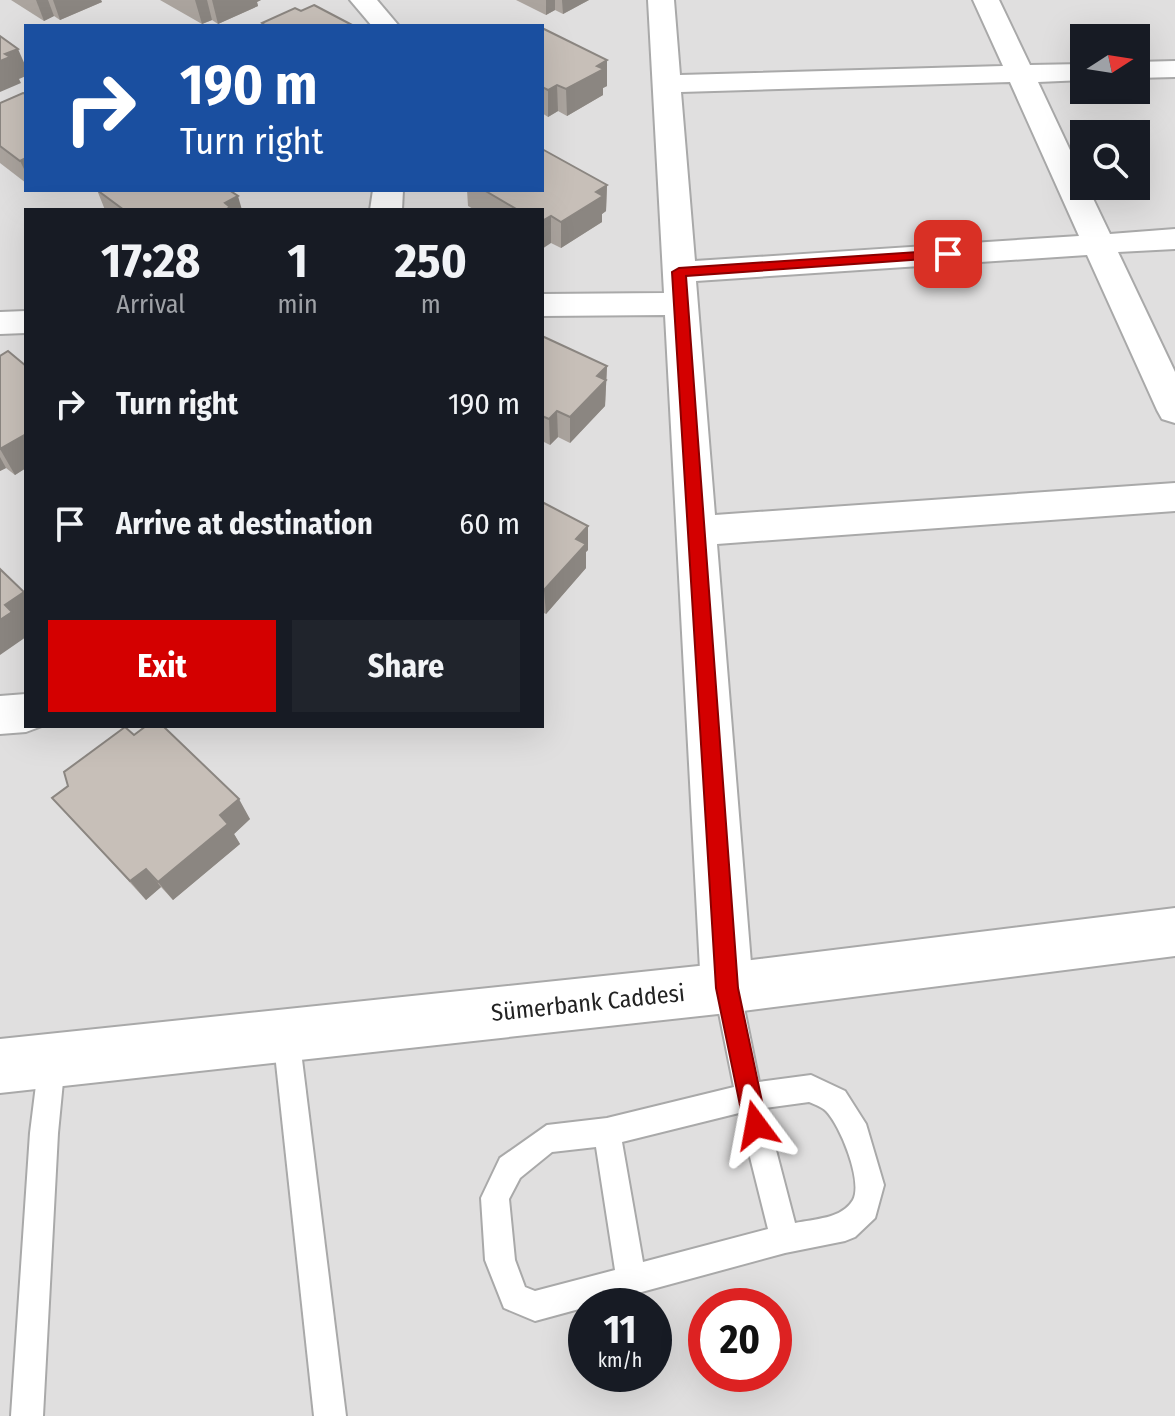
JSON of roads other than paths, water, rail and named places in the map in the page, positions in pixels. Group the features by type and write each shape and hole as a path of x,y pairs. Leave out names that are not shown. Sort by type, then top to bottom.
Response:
{"street":[{"path":"363,0 384,24"},
{"path":"661,0 727,988"},
{"path":"986,0 1175,410"},
{"path":"1150,70 1175,69"},
{"path":"666,84 1070,72"},
{"path":"544,305 1097,244 1175,239"},
{"path":"0,323 24,322"},
{"path":"697,531 1175,497"},
{"path":"0,715 24,713"},
{"name":"Sümerbank Caddesi","path":"0,1066 727,988 1175,932"}],"lane":[{"path":"727,988 749,1097 785,1239"},
{"path":"286,1035 330,1416"},
{"path":"27,1416 44,1133 52,1061"},
{"path":"811,1088 835,1101 856,1134 870,1185 865,1208 845,1227 785,1239 535,1306 514,1298 500,1260 495,1198 510,1168 547,1139 607,1132 749,1097 811,1088"},
{"path":"607,1132 631,1279"}]}
